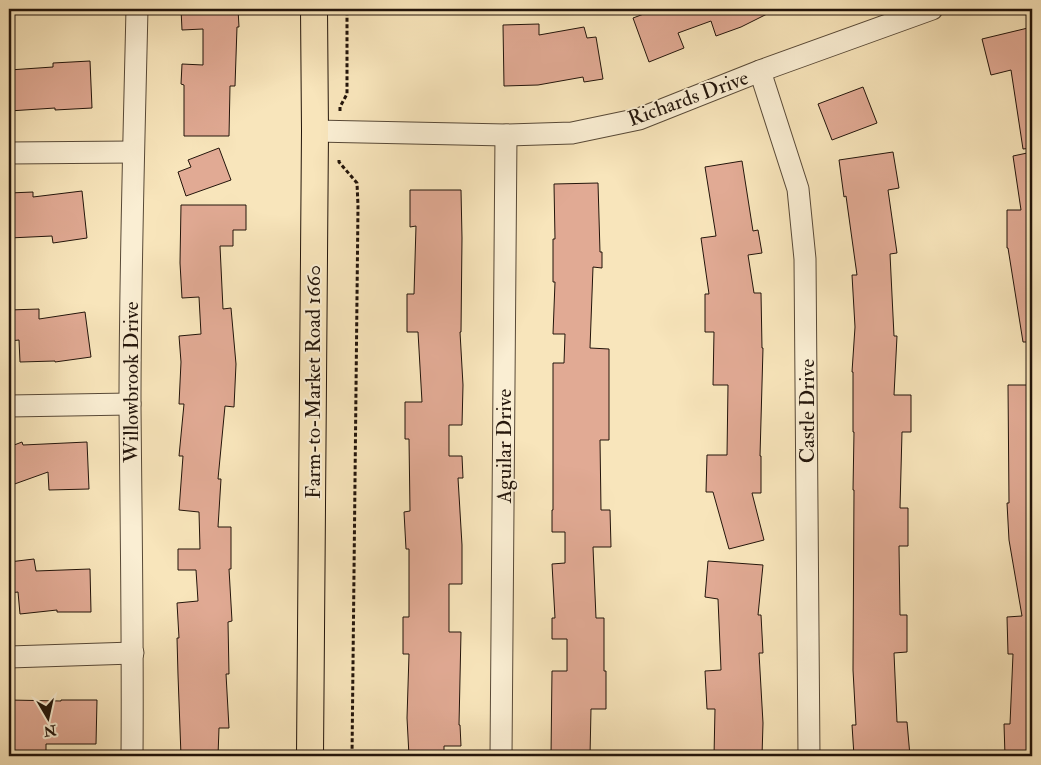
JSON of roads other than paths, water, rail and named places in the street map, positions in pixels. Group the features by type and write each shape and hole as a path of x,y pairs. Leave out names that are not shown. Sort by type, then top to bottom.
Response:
{"main road":[{"name":"Farm-to-Market Road 1660","path":"310,756 314,9"}],"street":[{"name":"Willowbrook Drive","path":"132,756 130,404 137,9"},
{"name":"Richards Drive","path":"314,131 506,135 572,133 639,119 760,71 932,9"},
{"name":"Castle Drive","path":"760,71 798,189 805,259 809,756"},
{"name":"Aguilar Drive","path":"501,756 506,135"},
{"path":"9,153 134,152"},
{"path":"9,406 130,404"},
{"path":"9,657 132,653"}]}
